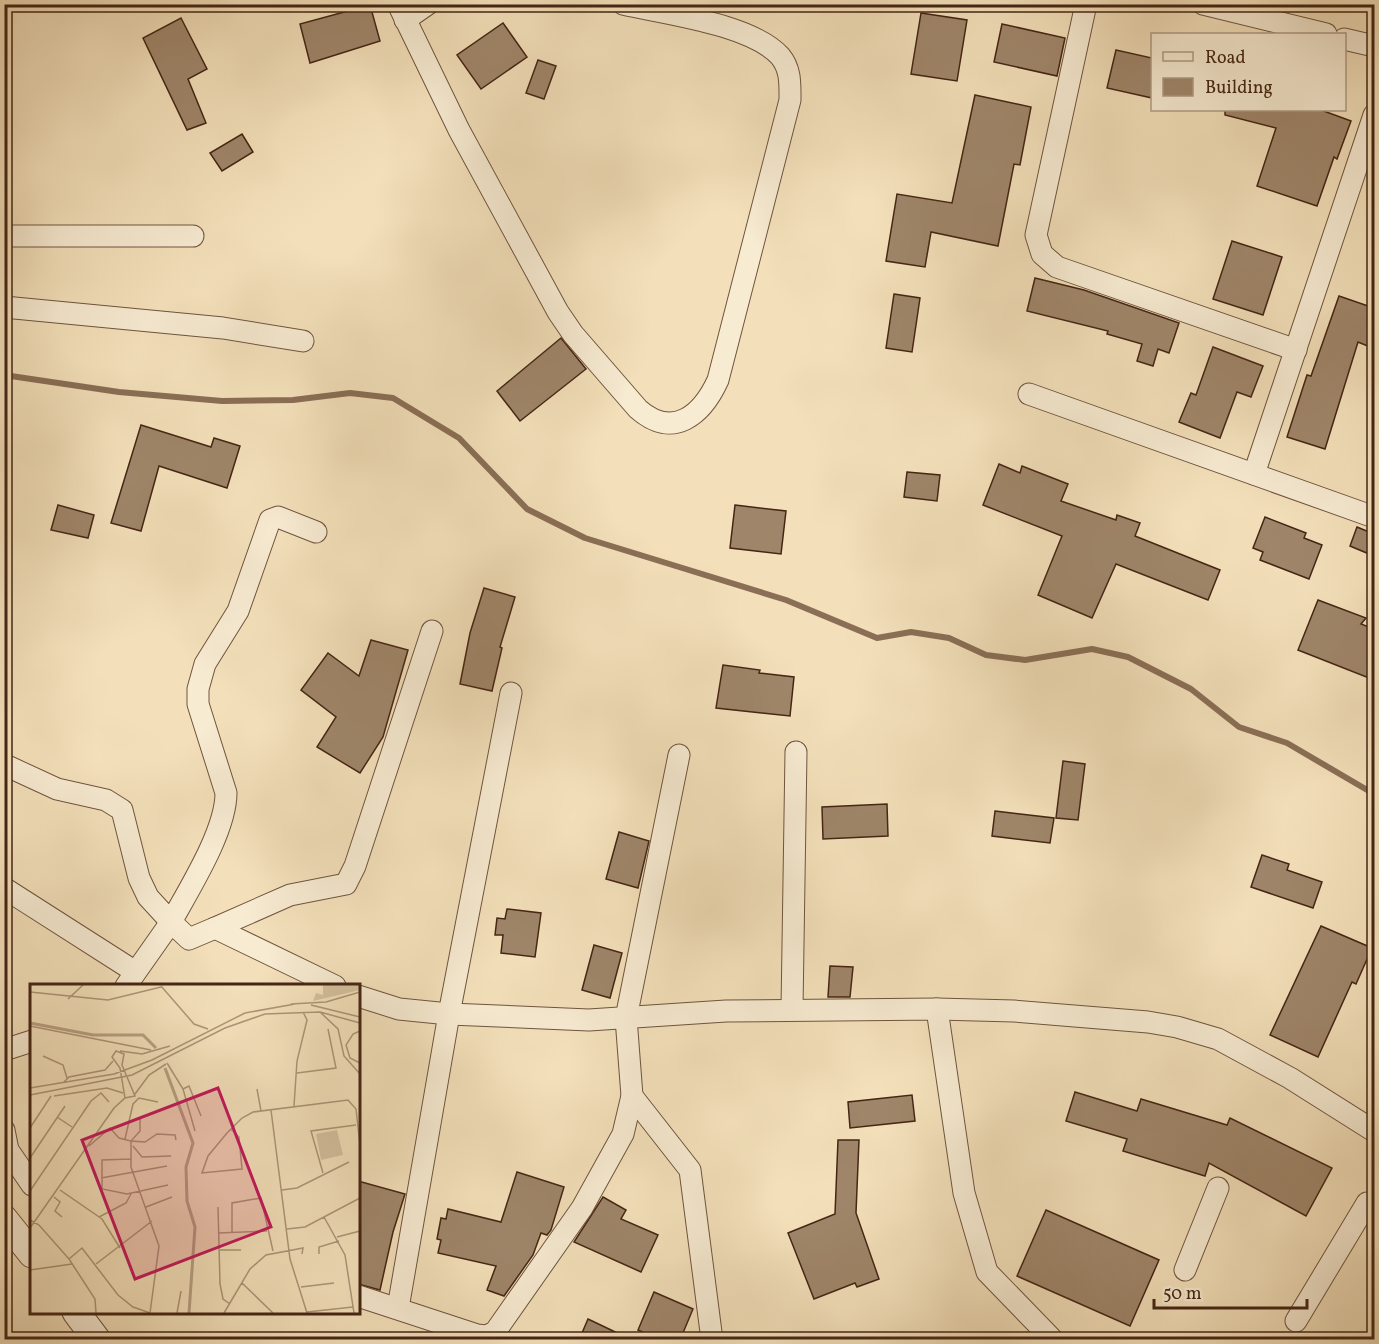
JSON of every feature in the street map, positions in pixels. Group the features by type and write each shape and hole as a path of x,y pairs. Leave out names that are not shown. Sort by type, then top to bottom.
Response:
{"street":[{"path":"428,4 402,12 459,130 568,327 644,414 664,422 678,422 690,418 703,406 717,380 790,100 790,75 781,57 765,43 744,32 623,4"},
{"path":"1086,4 1036,235 1042,254 1057,267 1296,350"},
{"path":"1203,4 1322,33"},
{"path":"1346,39 1374,46"},
{"path":"1254,474 1374,115"},
{"path":"4,236 193,236"},
{"path":"4,307 223,328 303,341"},
{"path":"1029,394 1374,517"},
{"path":"4,888 130,978 171,922 224,816 226,793 198,704 201,675 238,611 270,520 278,517 316,532"},
{"path":"5,765 57,789 106,800 122,810 139,878 148,897 189,939 290,896 346,884 355,866 432,631"},
{"path":"398,1308 449,1014 511,693"},
{"path":"792,1009 796,752"},
{"path":"360,1297 486,1336 495,1332 582,1208 623,1134 632,1096 626,1018 679,755"},
{"path":"215,928 329,984"},
{"path":"360,997 399,1009 449,1014 589,1020 792,1009 937,1009 1056,1014 1177,1027 1218,1040 1238,1050 1290,1078 1374,1131"},
{"path":"937,1009 964,1193 987,1272 1053,1340"},
{"path":"4,1050 30,1042"},
{"path":"632,1096 690,1170 712,1340"},
{"path":"4,1130 8,1150 30,1182"},
{"path":"1185,1270 1218,1188"},
{"path":"1296,1321 1367,1203"},
{"path":"4,1219 30,1252"},
{"path":"78,1314 97,1340"}],"building":[{"path":"370,5 380,41 310,63 300,24"},
{"path":"921,13 967,20 957,81 911,74"},
{"path":"181,18 207,69 188,79 206,123 187,130 143,38"},
{"path":"503,23 527,57 481,89 457,55"},
{"path":"1002,24 1065,38 1057,76 994,62"},
{"path":"1116,50 1151,58 1151,98 1107,88"},
{"path":"538,60 556,66 544,99 526,93"},
{"path":"975,95 1031,107 1020,165 1014,164 998,246 931,232 925,267 886,261 897,194 952,203"},
{"path":"1225,111 1324,111 1351,121 1337,159 1334,157 1317,206 1257,186 1276,128 1225,115"},
{"path":"242,134 253,152 222,171 210,153"},
{"path":"1232,241 1282,257 1263,315 1213,299"},
{"path":"1035,278 1084,290 1179,323 1169,353 1158,349 1153,366 1137,361 1142,344 1107,334 1108,331 1027,311"},
{"path":"894,294 920,298 912,352 886,348"},
{"path":"1339,296 1374,308 1374,334 1370,347 1358,342 1325,449 1287,437 1307,375 1311,376"},
{"path":"561,338 586,369 520,421 497,391"},
{"path":"1213,347 1263,366 1251,397 1237,392 1220,438 1179,422 1191,393 1196,395"},
{"path":"141,425 211,447 214,438 240,446 227,488 159,466 141,531 111,523"},
{"path":"999,464 1020,473 1022,466 1068,484 1061,501 1116,520 1117,515 1140,523 1135,536 1220,570 1208,600 1116,564 1092,618 1038,595 1062,536 983,505"},
{"path":"907,472 940,475 937,501 904,497"},
{"path":"58,505 94,515 88,538 51,530"},
{"path":"735,505 786,511 781,554 730,548"},
{"path":"1265,517 1306,533 1304,538 1322,545 1309,579 1260,560 1263,552 1253,548"},
{"path":"1357,527 1374,534 1374,556 1350,546"},
{"path":"484,588 515,597 500,647 502,648 492,691 460,684 470,633"},
{"path":"1318,600 1366,618 1361,624 1374,629 1374,663 1369,678 1298,650"},
{"path":"371,640 408,650 383,737 360,773 317,747 336,717 301,690 328,653 359,676"},
{"path":"723,665 760,670 759,673 794,677 790,716 716,708"},
{"path":"1063,761 1085,764 1078,820 1056,818"},
{"path":"887,804 888,836 823,839 822,807"},
{"path":"995,811 1054,818 1050,843 992,836"},
{"path":"619,832 649,841 638,888 606,879"},
{"path":"1262,855 1289,864 1287,870 1322,882 1313,908 1251,887"},
{"path":"507,909 541,913 535,957 501,953 503,935 495,935 497,918 505,919"},
{"path":"1321,926 1372,948 1356,984 1352,982 1318,1057 1270,1035"},
{"path":"594,945 622,953 610,998 582,990"},
{"path":"830,966 853,967 850,997 828,997"},
{"path":"1075,1092 1137,1111 1141,1099 1227,1125 1230,1118 1332,1168 1306,1216 1209,1163 1205,1176 1123,1151 1127,1139 1066,1121"},
{"path":"912,1095 915,1121 850,1128 848,1102"},
{"path":"838,1140 859,1140 856,1213 879,1279 857,1287 855,1283 814,1299 788,1233 835,1214"},
{"path":"517,1172 564,1187 551,1230 547,1235 541,1233 533,1255 504,1296 487,1290 496,1266 438,1253 441,1240 437,1239 441,1218 446,1219 448,1209 501,1222"},
{"path":"360,1182 405,1194 393,1232 380,1290 360,1285"},
{"path":"603,1197 626,1210 621,1219 658,1235 641,1272 574,1242"},
{"path":"1046,1210 1159,1260 1130,1326 1017,1276"},
{"path":"654,1292 693,1309 680,1340 660,1340 638,1330"},
{"path":"588,1319 632,1340 579,1340"}],"waterway":[{"path":"4,375 119,392 222,401 293,400 350,393 393,398 459,438 527,509 585,538 786,600 877,638 911,632 949,638 986,655 1025,660 1092,649 1128,657 1191,689 1239,727 1287,743 1374,794"}]}
